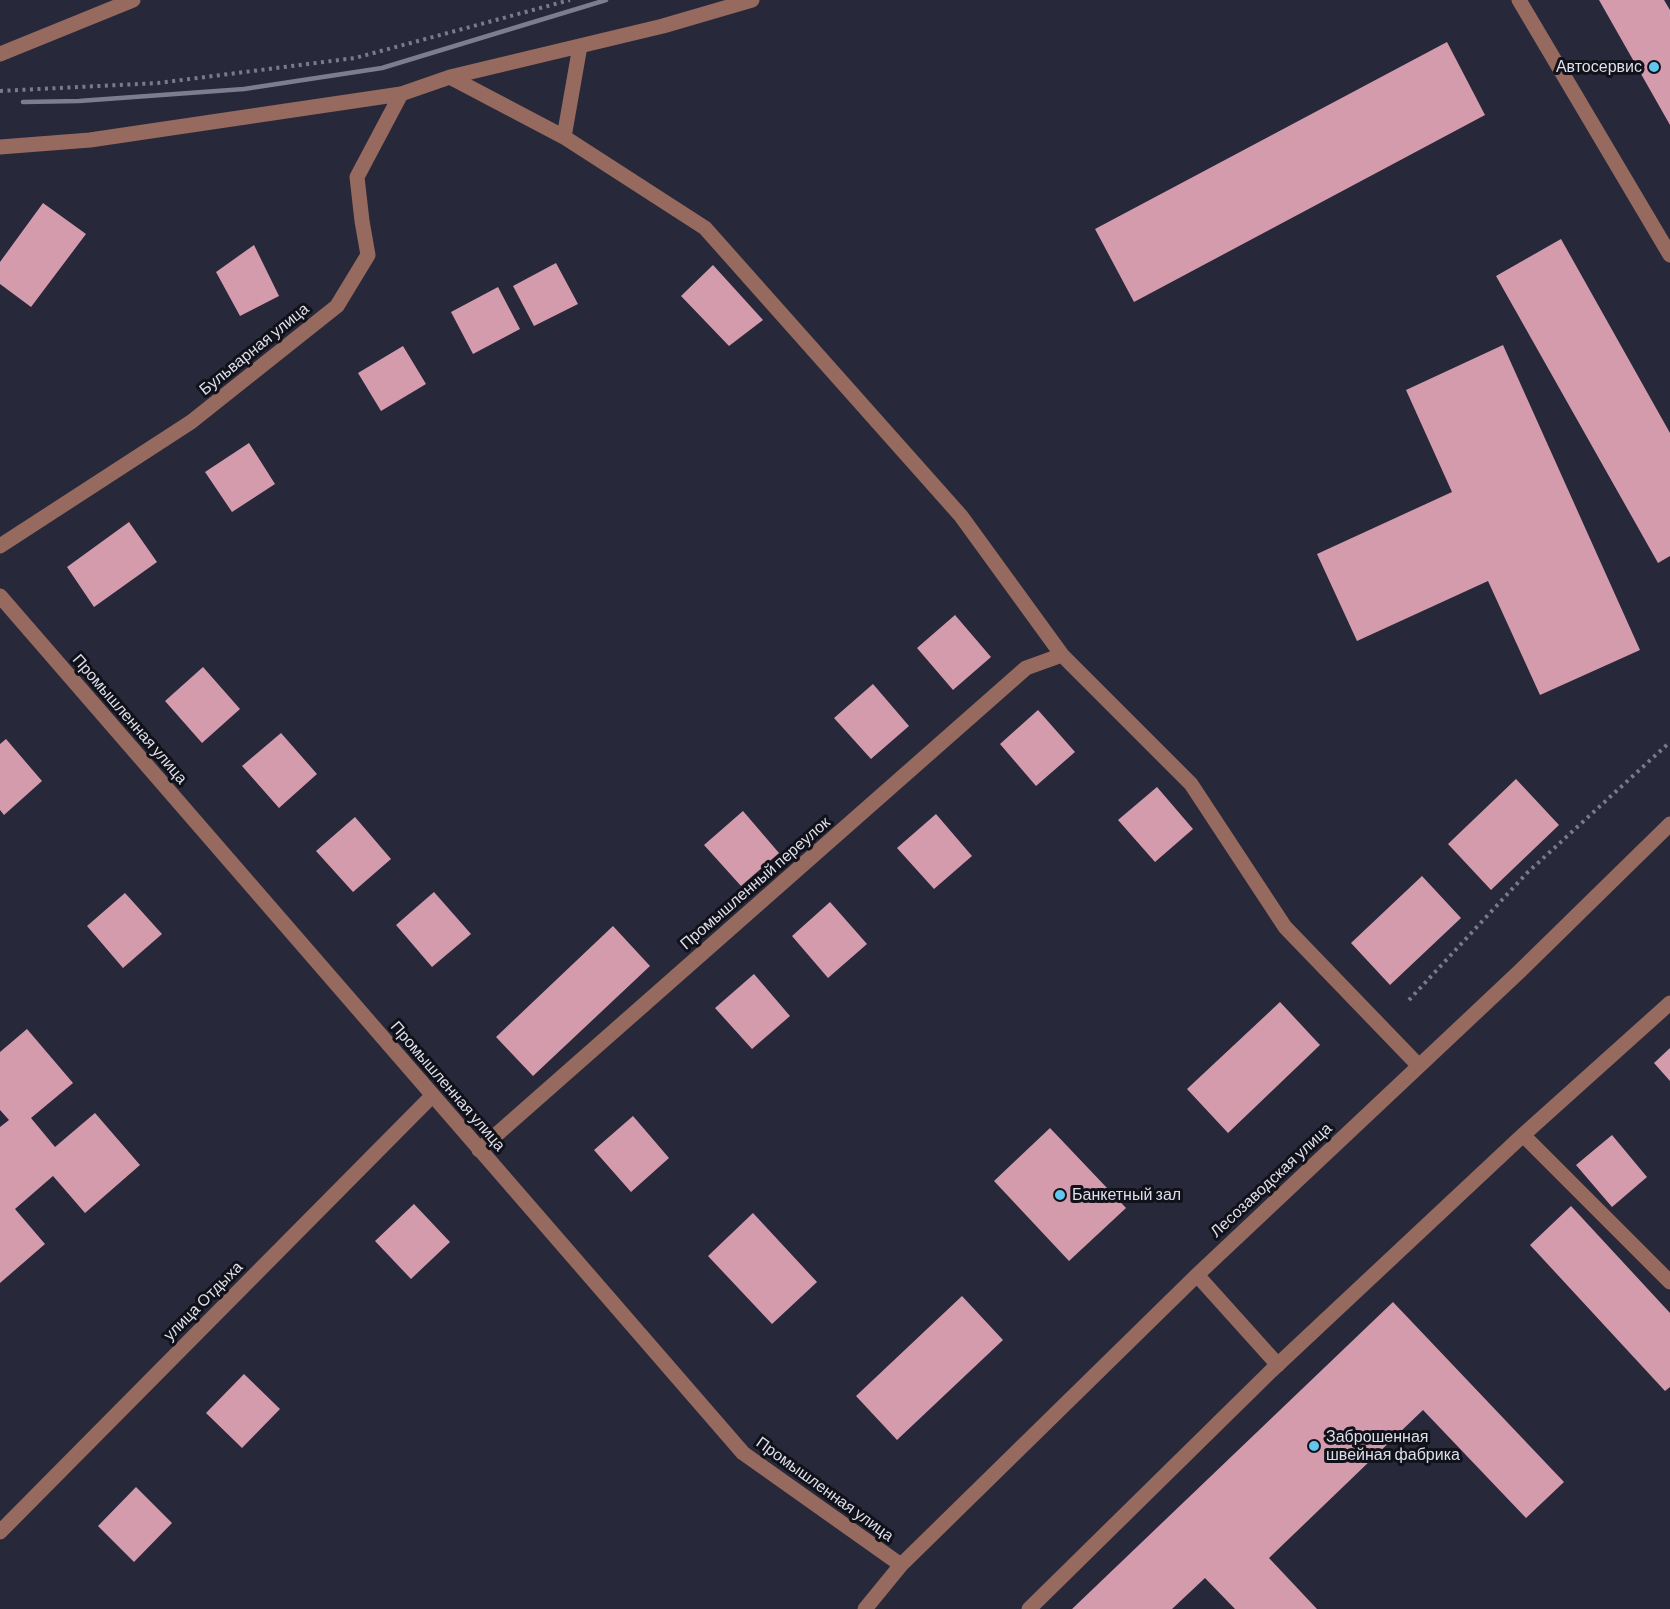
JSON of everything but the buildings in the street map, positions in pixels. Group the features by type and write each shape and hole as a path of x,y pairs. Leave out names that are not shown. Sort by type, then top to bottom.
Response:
{"street":[{"path":"0,54 133,0"},
{"path":"0,147 90,140 401,94 450,77 663,26 752,0"},
{"path":"1519,0 1670,255"},
{"path":"564,137 580,46"},
{"path":"450,77 564,137 705,228 961,516 1062,655 1191,784 1285,927 1419,1066"},
{"name":"Бульварная улица","path":"0,546 191,422 338,306 368,255 357,177 401,94"},
{"name":"Промышленная улица","path":"0,596 743,1453 901,1565"},
{"name":"Промышленный переулок","path":"479,1150 1026,668 1062,655"},
{"name":"Лесозаводская улица","path":"865,1609 901,1565 1197,1275 1419,1066 1670,824"},
{"path":"1029,1609 1278,1365 1523,1135 1670,1003"},
{"name":"улица Отдыха","path":"0,1532 432,1096"},
{"path":"1523,1135 1670,1282"},
{"path":"1197,1275 1278,1365"}],"path":[{"path":"0,91 158,83 355,58 570,0"},
{"path":"1409,1000 1527,873 1670,742"}],"railway":[{"path":"23,102 79,101 244,89 382,68 606,0"}],"place":[{"name":"Автосервис","path":"1654,67"},
{"name":"Банкетный зал","path":"1060,1195"},
{"name":"Заброшенная швейная фабрика","path":"1314,1446"}]}
